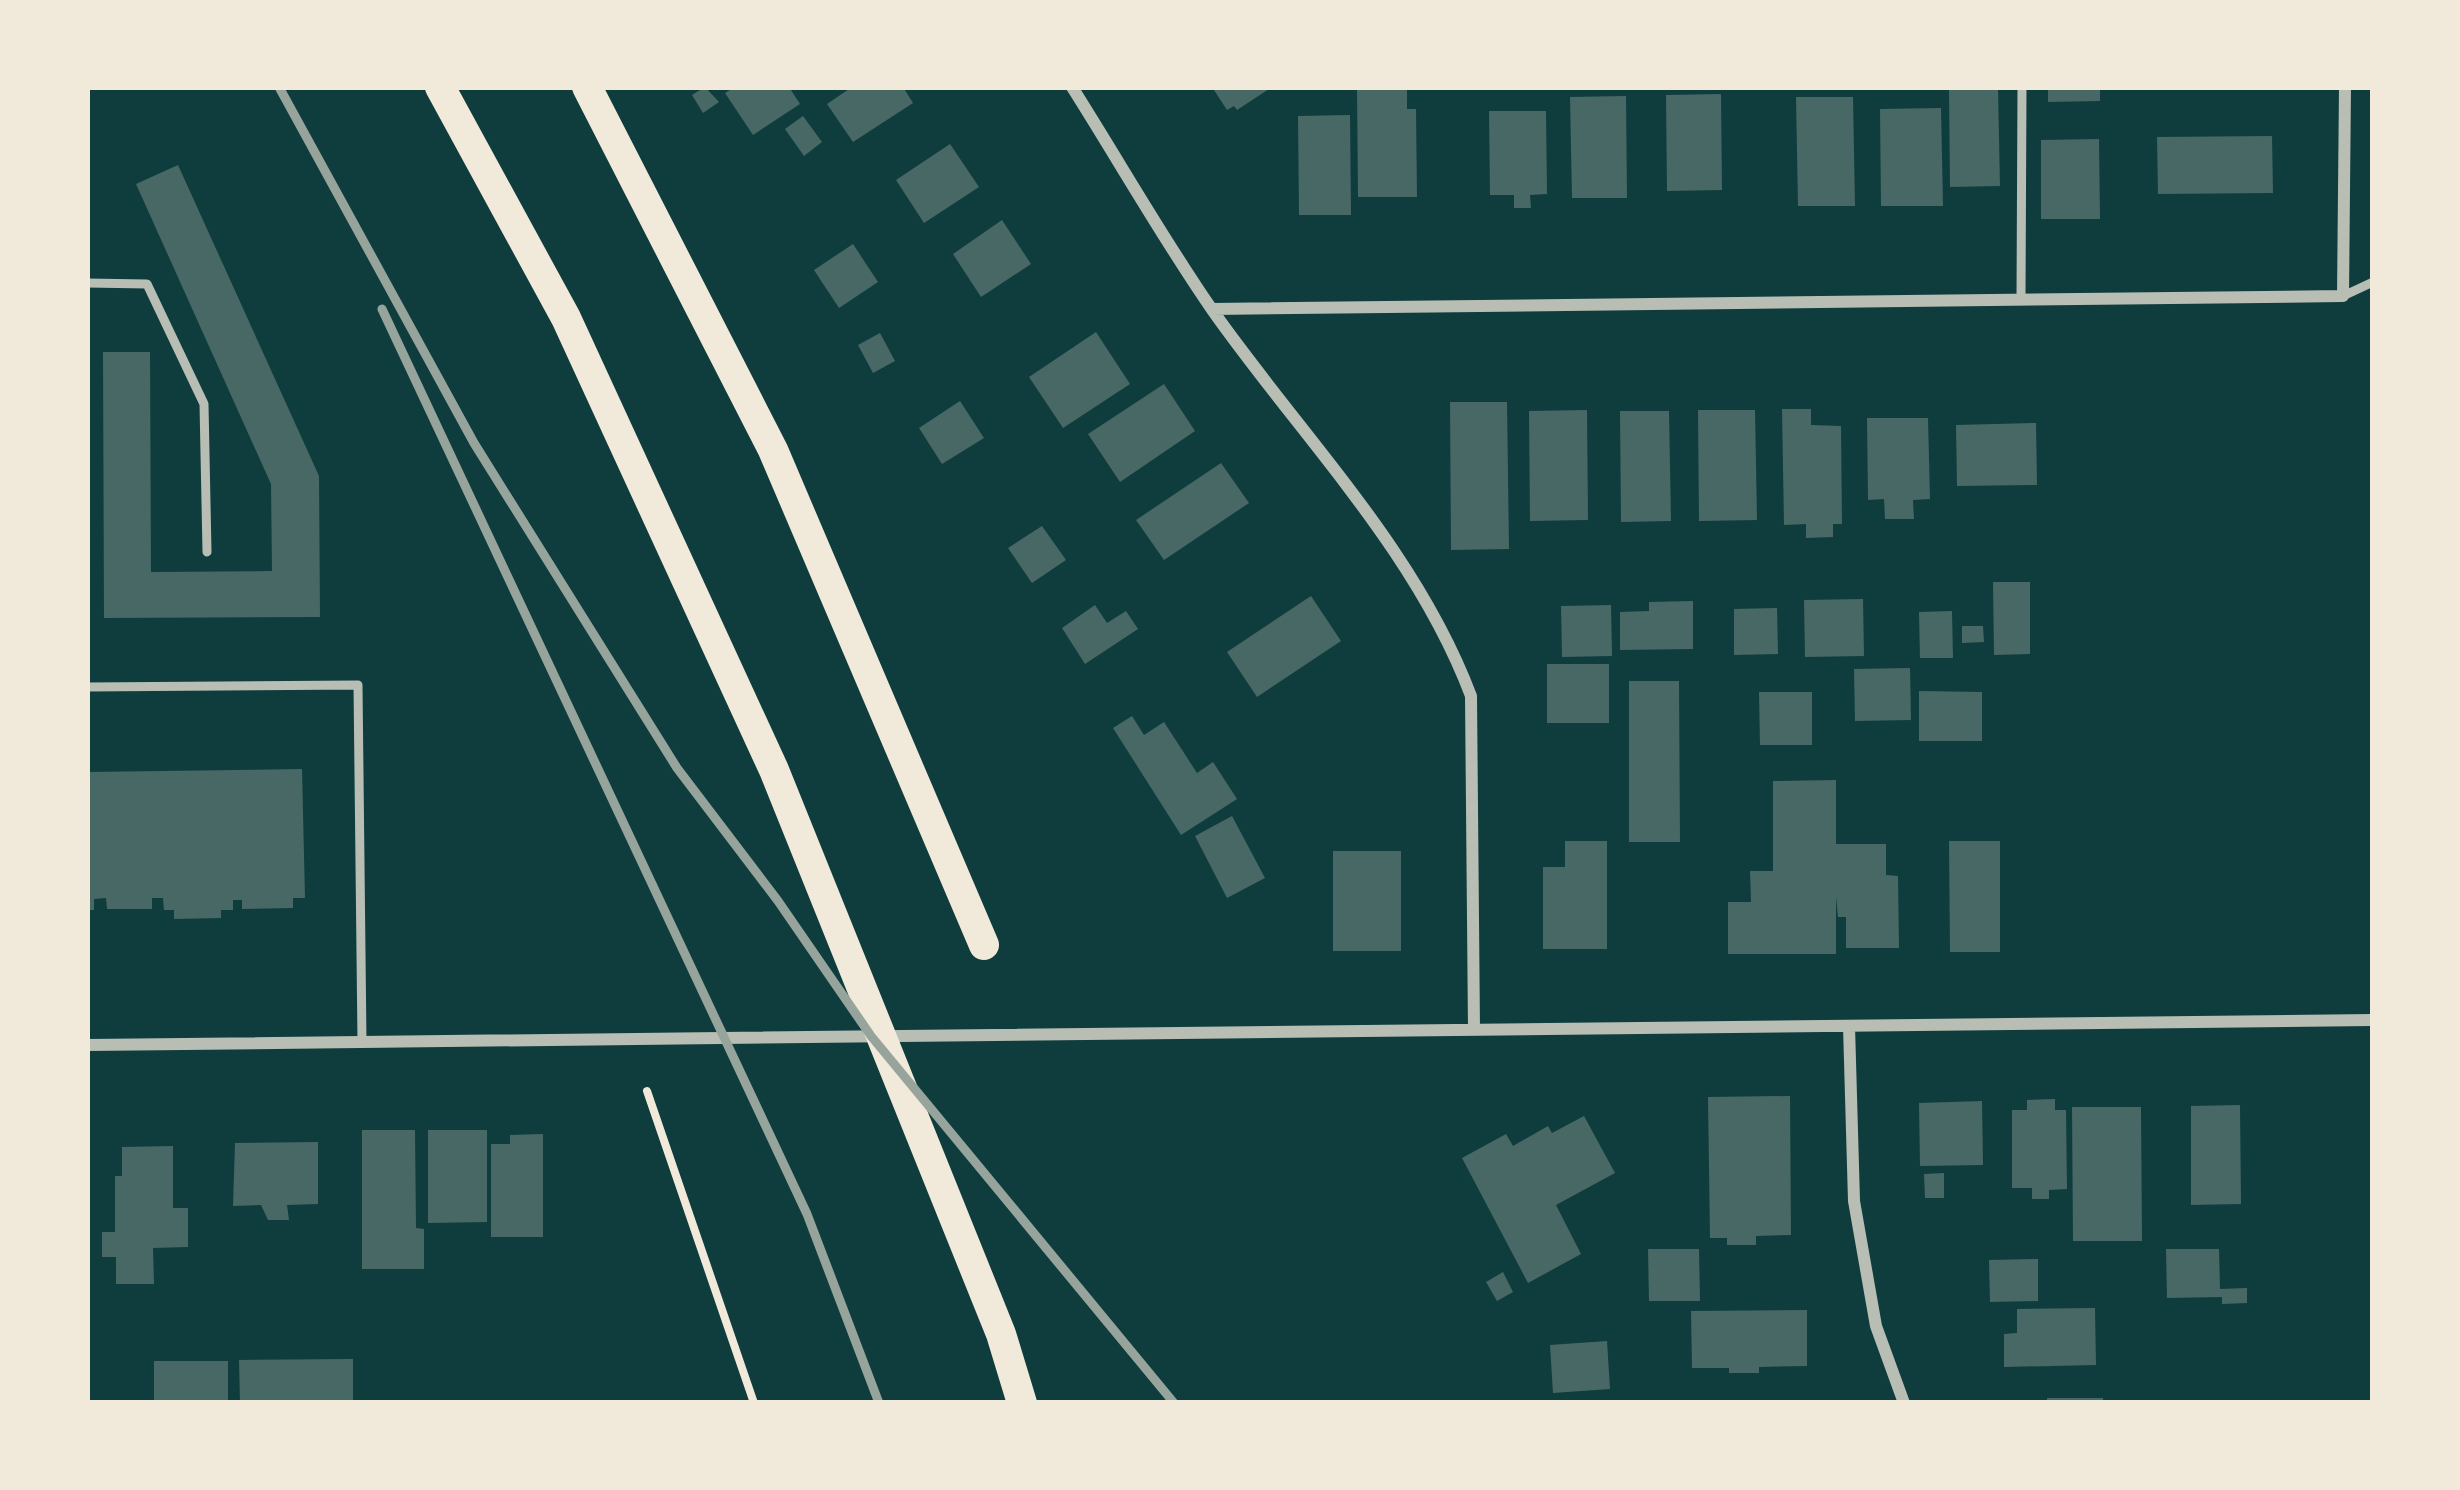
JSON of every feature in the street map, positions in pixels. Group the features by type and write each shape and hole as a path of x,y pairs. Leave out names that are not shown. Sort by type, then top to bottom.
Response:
{"main road":[{"path":"440,87 566,318 774,770 1001,1334 1022,1403"},
{"path":"587,87 773,450 984,945"}],"street":[{"path":"1072,87 1212,309 1414,580 1452,645 1471,696 1474,1030"},
{"path":"1212,309 2343,296 2345,87"},
{"path":"87,1045 2373,1020"},
{"path":"1849,1026 1854,1201 1876,1326 1904,1403"}],"lane":[{"path":"2021,298 2022,87"},
{"path":"2343,296 2373,282"},
{"path":"87,284 147,284 204,404 207,552"},
{"path":"87,688 358,685 362,1042"}],"path":[{"path":"647,1091 754,1403"}],"building":[{"path":"705,87 719,102 703,113 692,95"},
{"path":"735,87 789,87 800,104 753,135 725,93"},
{"path":"852,87 903,87 913,103 853,142 827,104"},
{"path":"1212,87 1272,87 1237,110 1234,106 1227,110"},
{"path":"1357,87 1407,87 1407,109 1416,109 1417,197 1358,197"},
{"path":"2048,87 2100,87 2100,101 2048,102"},
{"path":"1949,88 1998,88 2000,186 1950,187"},
{"path":"1721,94 1722,190 1667,191 1666,95"},
{"path":"1626,96 1627,198 1572,198 1570,97"},
{"path":"1796,97 1853,97 1855,206 1798,206"},
{"path":"1941,108 1943,206 1881,206 1880,109"},
{"path":"1489,111 1546,111 1547,194 1530,195 1531,208 1514,208 1514,195 1490,195"},
{"path":"1350,115 1351,215 1299,215 1298,116"},
{"path":"803,116 822,142 804,156 785,129"},
{"path":"2272,136 2273,193 2158,194 2157,137"},
{"path":"2099,139 2100,219 2041,219 2041,140"},
{"path":"950,144 979,187 924,223 896,180"},
{"path":"178,165 319,476 320,617 104,618 103,352 150,352 151,572 272,571 271,484 136,184"},
{"path":"1002,220 1031,264 981,297 953,254"},
{"path":"853,244 878,282 839,308 814,270"},
{"path":"1096,332 1130,384 1063,428 1029,377"},
{"path":"880,333 895,361 873,373 858,345"},
{"path":"1164,384 1195,431 1120,482 1088,434"},
{"path":"960,401 984,438 942,464 919,428"},
{"path":"1450,402 1507,402 1509,549 1451,550"},
{"path":"1782,409 1811,409 1811,425 1841,426 1842,524 1833,524 1833,537 1806,538 1806,524 1784,525"},
{"path":"1587,410 1588,520 1530,521 1529,411"},
{"path":"1698,410 1755,410 1757,520 1699,521"},
{"path":"1620,411 1669,411 1671,521 1621,522"},
{"path":"1867,418 1928,418 1930,499 1913,500 1914,519 1885,519 1884,499 1868,500"},
{"path":"2036,423 2037,485 1957,486 1956,425"},
{"path":"1221,463 1249,503 1164,560 1136,520"},
{"path":"1042,526 1066,560 1032,583 1008,548"},
{"path":"1993,582 2030,582 2030,654 1994,655"},
{"path":"1311,596 1341,641 1257,697 1227,652"},
{"path":"1863,599 1864,656 1805,657 1804,600"},
{"path":"1693,601 1693,649 1620,650 1620,612 1649,611 1649,602"},
{"path":"1095,605 1107,623 1126,611 1138,629 1085,664 1062,628"},
{"path":"1611,605 1612,656 1562,657 1561,606"},
{"path":"1777,608 1778,654 1734,655 1734,609"},
{"path":"1952,611 1953,658 1920,658 1919,612"},
{"path":"1962,626 1983,626 1984,642 1962,643"},
{"path":"1547,664 1609,664 1609,723 1547,723"},
{"path":"1910,668 1911,720 1855,721 1854,669"},
{"path":"1629,681 1679,681 1680,842 1629,842"},
{"path":"1919,691 1982,692 1982,741 1919,741"},
{"path":"1759,692 1812,692 1812,745 1760,745"},
{"path":"1132,716 1144,735 1164,722 1197,773 1213,762 1237,799 1181,835 1113,728"},
{"path":"302,769 305,898 293,898 293,908 242,909 242,900 233,900 233,910 221,910 221,918 174,919 174,910 164,910 163,898 152,898 152,909 107,909 106,898 94,899 94,910 87,910 87,772"},
{"path":"1836,780 1836,844 1886,844 1886,875 1898,876 1899,948 1846,948 1846,917 1838,917 1836,897 1836,954 1728,954 1728,902 1751,902 1750,871 1773,871 1773,781"},
{"path":"1232,816 1265,878 1227,898 1195,836"},
{"path":"1565,841 1607,841 1607,949 1543,949 1543,867 1565,867"},
{"path":"1949,841 2000,841 2000,952 1950,952"},
{"path":"1333,851 1401,851 1401,951 1333,951"},
{"path":"1790,1096 1791,1235 1756,1236 1756,1245 1727,1245 1727,1238 1710,1238 1708,1097"},
{"path":"2055,1099 2055,1110 2066,1110 2067,1189 2049,1190 2049,1199 2032,1199 2032,1188 2012,1188 2012,1110 2027,1110 2027,1100"},
{"path":"1982,1101 1983,1165 1920,1166 1919,1103"},
{"path":"2240,1105 2241,1204 2191,1205 2191,1106"},
{"path":"2072,1107 2141,1107 2142,1241 2073,1241"},
{"path":"1584,1116 1615,1173 1556,1205 1581,1254 1528,1283 1462,1158 1506,1134 1513,1146 1548,1126 1552,1133"},
{"path":"362,1130 415,1130 416,1228 424,1229 424,1269 362,1269"},
{"path":"428,1130 487,1130 487,1222 428,1223"},
{"path":"543,1134 543,1237 491,1237 491,1144 510,1144 510,1135"},
{"path":"318,1142 318,1204 287,1205 289,1220 268,1220 261,1205 233,1206 235,1143"},
{"path":"173,1146 173,1208 188,1208 188,1247 153,1248 154,1284 116,1284 116,1257 102,1257 102,1232 115,1232 115,1176 122,1176 122,1147"},
{"path":"1944,1173 1944,1198 1925,1198 1924,1174"},
{"path":"1648,1249 1699,1249 1700,1301 1649,1301"},
{"path":"2166,1249 2219,1249 2220,1289 2247,1288 2247,1303 2222,1304 2222,1297 2167,1298"},
{"path":"2038,1259 2038,1301 1990,1302 1989,1260"},
{"path":"1503,1272 1513,1292 1497,1301 1486,1282"},
{"path":"2095,1308 2096,1365 2004,1367 2004,1334 2017,1333 2017,1309"},
{"path":"1807,1310 1807,1366 1759,1367 1759,1373 1692,1368 1691,1311"},
{"path":"1607,1341 1610,1389 1553,1393 1550,1345"},
{"path":"353,1359 353,1403 240,1403 239,1360"},
{"path":"154,1361 228,1361 228,1403 154,1403"},
{"path":"2047,1398 2103,1398 2103,1403 2047,1403"}],"railway":[{"path":"279,87 474,443 677,768 778,901 871,1036 1174,1403"},
{"path":"382,309 807,1214 879,1403"}]}
